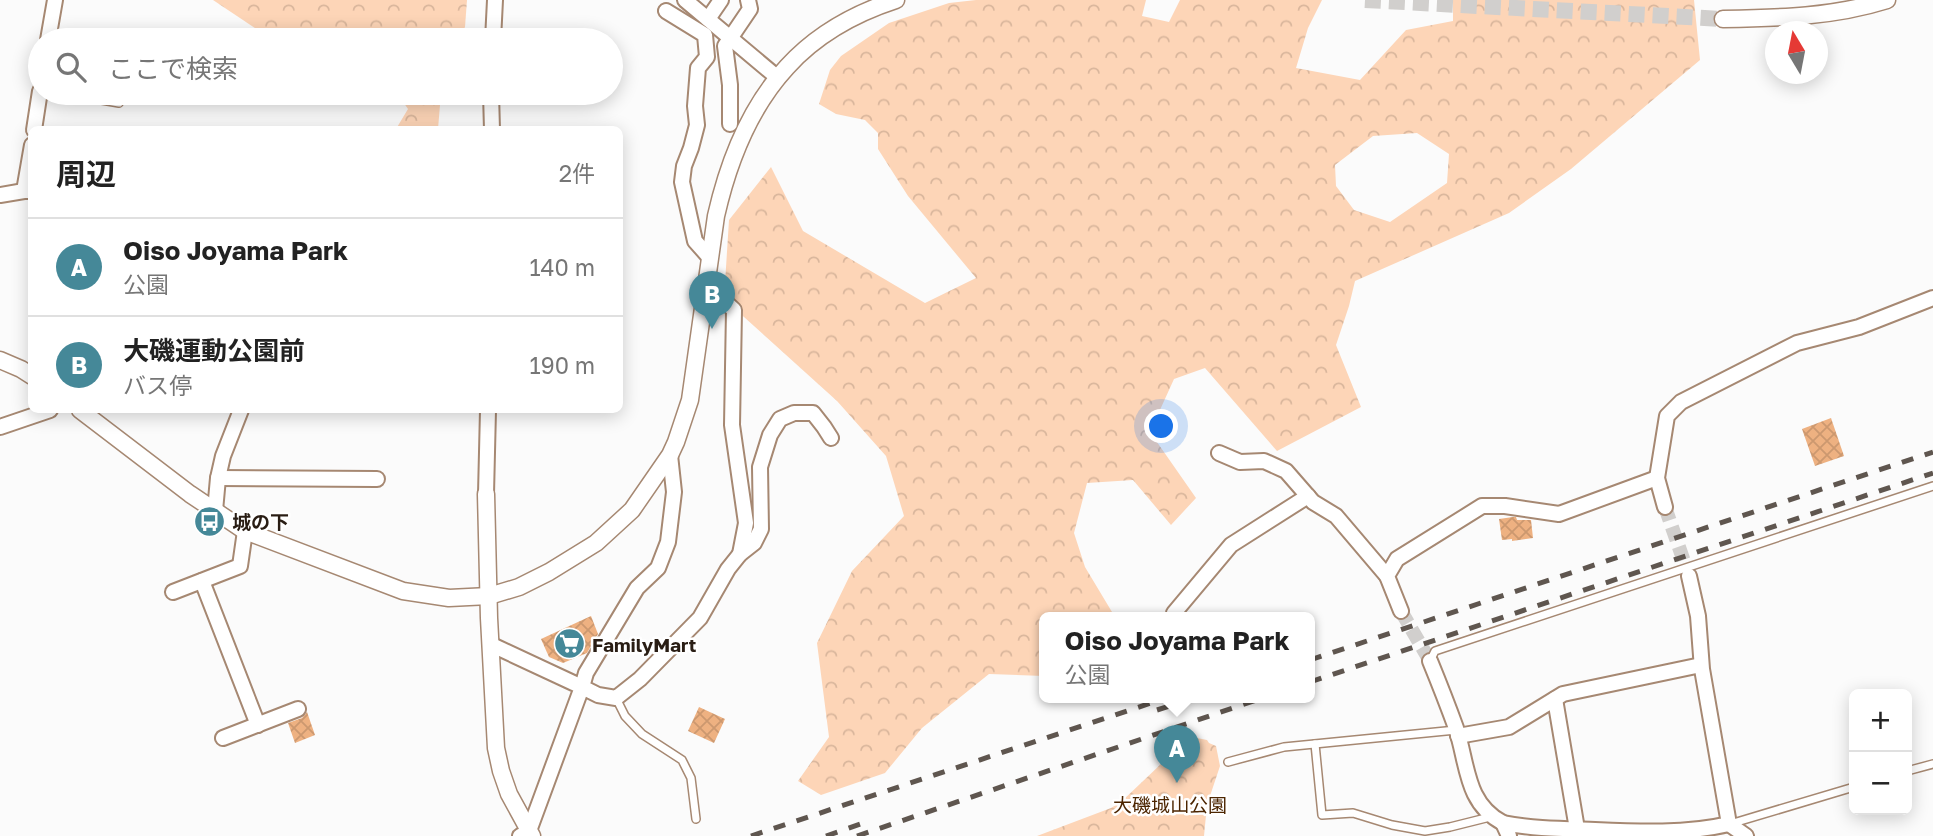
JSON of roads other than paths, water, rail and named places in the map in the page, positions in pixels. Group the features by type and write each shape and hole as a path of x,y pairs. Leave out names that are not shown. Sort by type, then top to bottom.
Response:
{"street":[{"path":"50,28 55,0"},
{"path":"494,28 495,0"},
{"path":"685,0 778,78"},
{"path":"708,19 721,0"},
{"path":"730,124 730,85 725,46 750,9 748,0"},
{"path":"84,413 190,494 245,531 403,591 449,598 489,596 519,587 549,572 596,543 632,510 676,442 690,400 722,191 751,119 788,65 809,47 846,20 896,0"},
{"path":"1723,19 1807,17 1867,7 1887,0"},
{"path":"666,11 705,35 707,57 698,68 695,106 697,125 684,166 682,182 695,241 710,258"},
{"path":"35,126 38,105"},
{"path":"491,105 492,126"},
{"path":"0,195 28,191"},
{"path":"705,297 721,298 734,310 732,425 746,523 740,554"},
{"path":"1665,507 1657,478 1667,416 1681,402 1797,343 1859,327 1933,298"},
{"path":"0,360 28,373"},
{"path":"492,645 598,695 616,698 640,679 700,618 728,569 740,554 754,543 761,529 760,467 770,435 780,418 794,412 813,413 831,438"},
{"path":"0,428 42,413"},
{"path":"215,511 223,456 240,413"},
{"path":"488,413 486,494 496,748 500,771 527,834"},
{"path":"1219,453 1240,462 1264,461 1286,471 1313,502 1336,516 1387,576 1401,611"},
{"path":"527,834 586,673 637,588 658,568 668,542 674,492 670,455"},
{"path":"218,478 377,479"},
{"path":"1387,576 1397,559 1482,506 1505,506 1559,514 1657,478"},
{"path":"1175,612 1231,545 1308,496"},
{"path":"173,592 240,566 245,531"},
{"path":"1692,571 1701,665 1729,824 1746,836"},
{"path":"202,581 258,725"},
{"path":"1430,661 1457,733 1471,790 1501,825 1633,831 1710,828 1729,824"},
{"path":"1457,733 1509,727 1563,694 1701,665"},
{"path":"1555,699 1577,829"},
{"path":"223,738 298,709"}],"lane":[{"path":"1430,661 1435,651 1692,571 1933,486"},
{"path":"616,698 625,716 642,734 682,760 691,778 696,819"},
{"path":"1228,762 1284,747 1457,733"},
{"path":"1315,744 1322,815 1353,813 1392,825 1425,831 1501,825"},
{"path":"1912,770 1933,764"},
{"path":"1729,824 1849,788"}],"tunnel":[{"path":"1365,0 1723,19"},
{"path":"1665,507 1689,576"},
{"path":"1401,611 1430,661"}],"railway":[{"path":"1315,658 1933,452"},
{"path":"1315,680 1933,473"},
{"path":"751,836 1151,703"},
{"path":"1157,710 1179,703"},
{"path":"857,836 1247,703"},
{"path":"826,836 869,821"}],"place":[{"name":"大磯運動公園前","path":"712,329"},
{"name":"城の下","path":"209,521"},
{"name":"FamilyMart","path":"569,644"},
{"name":"Oiso Joyama Park","path":"1177,783"}],"park label":[{"name":"大磯城山公園","path":"1170,804"}]}
